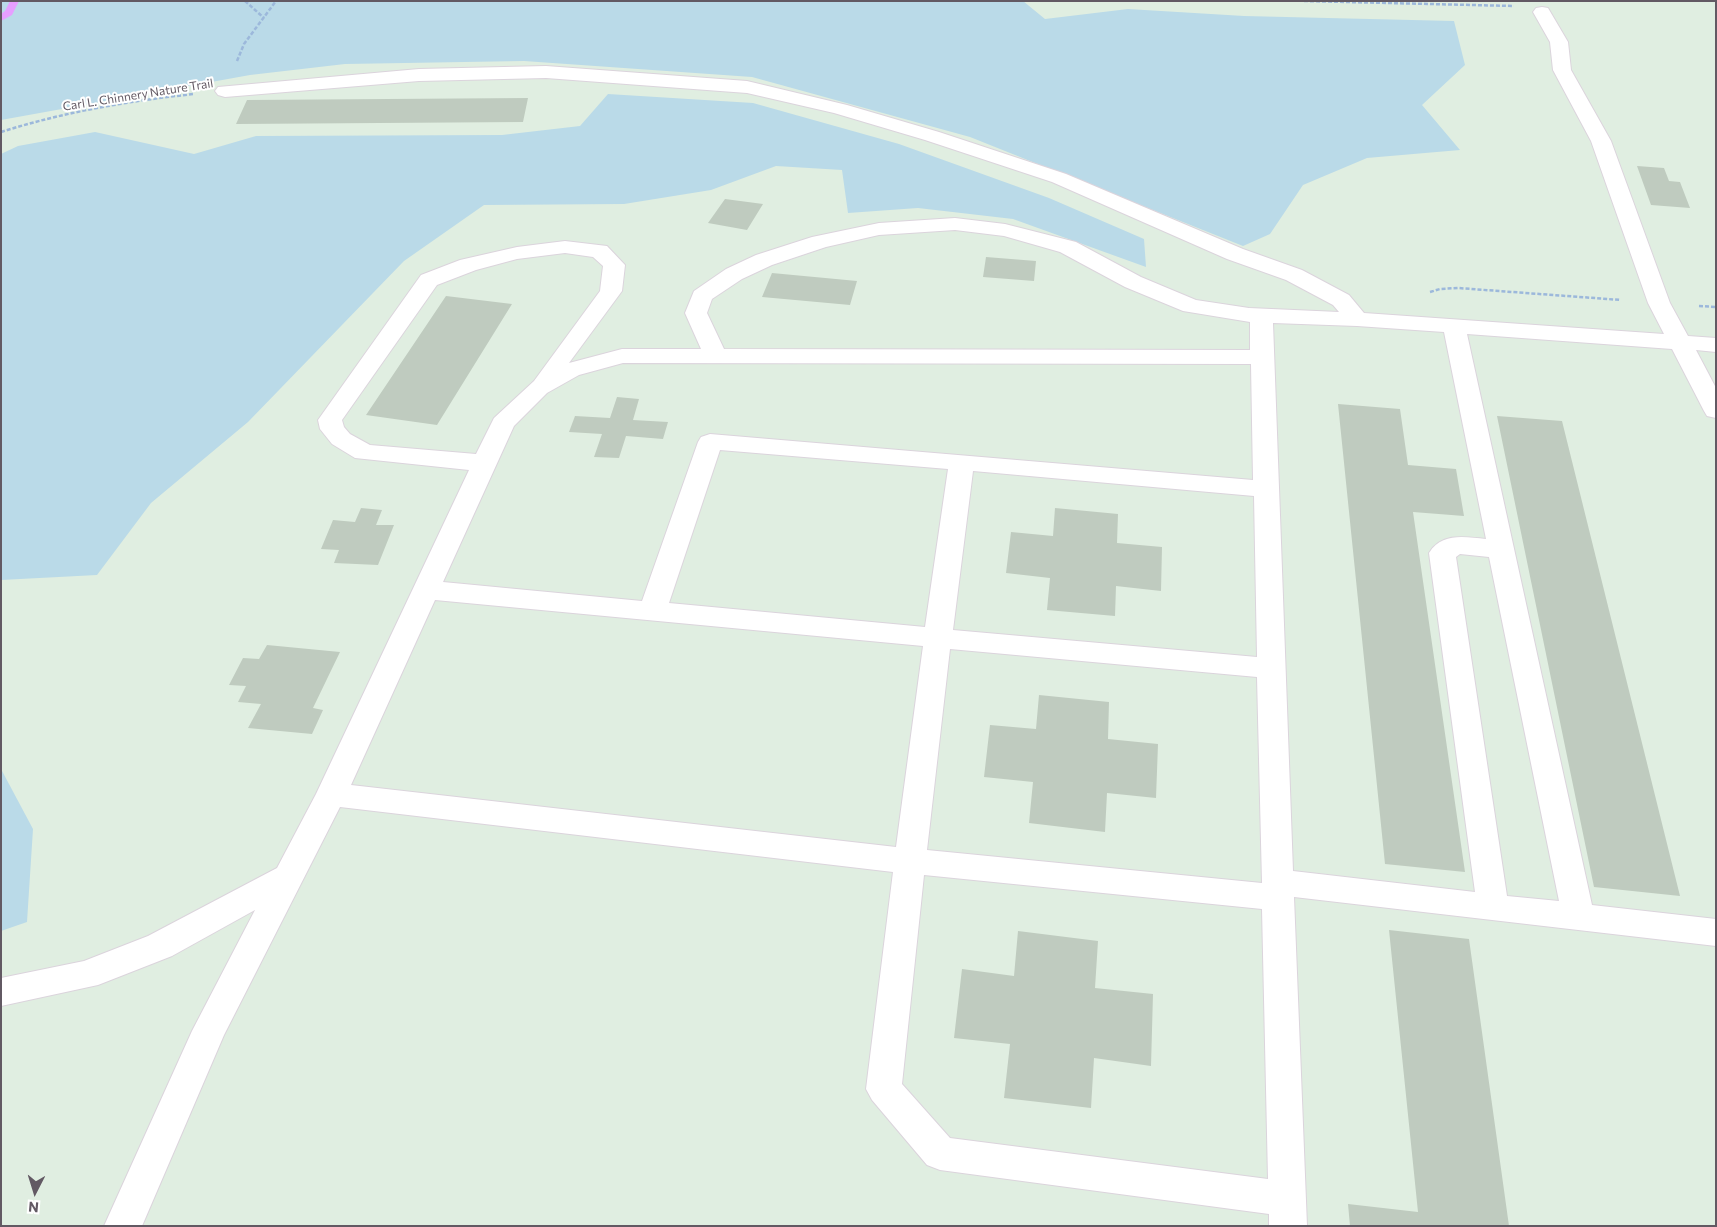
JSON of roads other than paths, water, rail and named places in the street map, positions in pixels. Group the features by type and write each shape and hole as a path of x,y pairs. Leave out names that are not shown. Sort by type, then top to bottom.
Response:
{"lane":[{"path":"1542,12 1559,42 1562,70 1601,141 1659,303 1716,411"},
{"path":"225,91 418,76 546,72 747,87 840,109 932,136 1059,178 1235,254 1294,275 1341,300 1357,319"},
{"path":"716,356 696,314 702,296 734,274 764,260 820,242 879,229 954,224 1005,230 1068,247 1133,282 1191,306 1261,315 1357,319 1716,344"},
{"path":"123,1226 209,1030 331,794 503,423 540,388 611,291 614,265 599,251 565,247 517,253 468,265 429,280 330,420 332,429 341,439 364,452 483,464"},
{"path":"962,462 937,638 909,861 884,1089 940,1153 1288,1212 1261,315"},
{"path":"1454,326 1578,917"},
{"path":"540,388 571,370 622,356 1262,356"},
{"path":"652,612 710,442 1266,489"},
{"path":"1493,908 1442,553 1454,545 1501,549"},
{"path":"426,590 1271,668"},
{"path":"331,794 909,861 1493,908 1716,933"},
{"path":"1,992 86,975 151,950 288,877"}],"waterway":[{"path":"1,18 9,13 15,1"}]}
